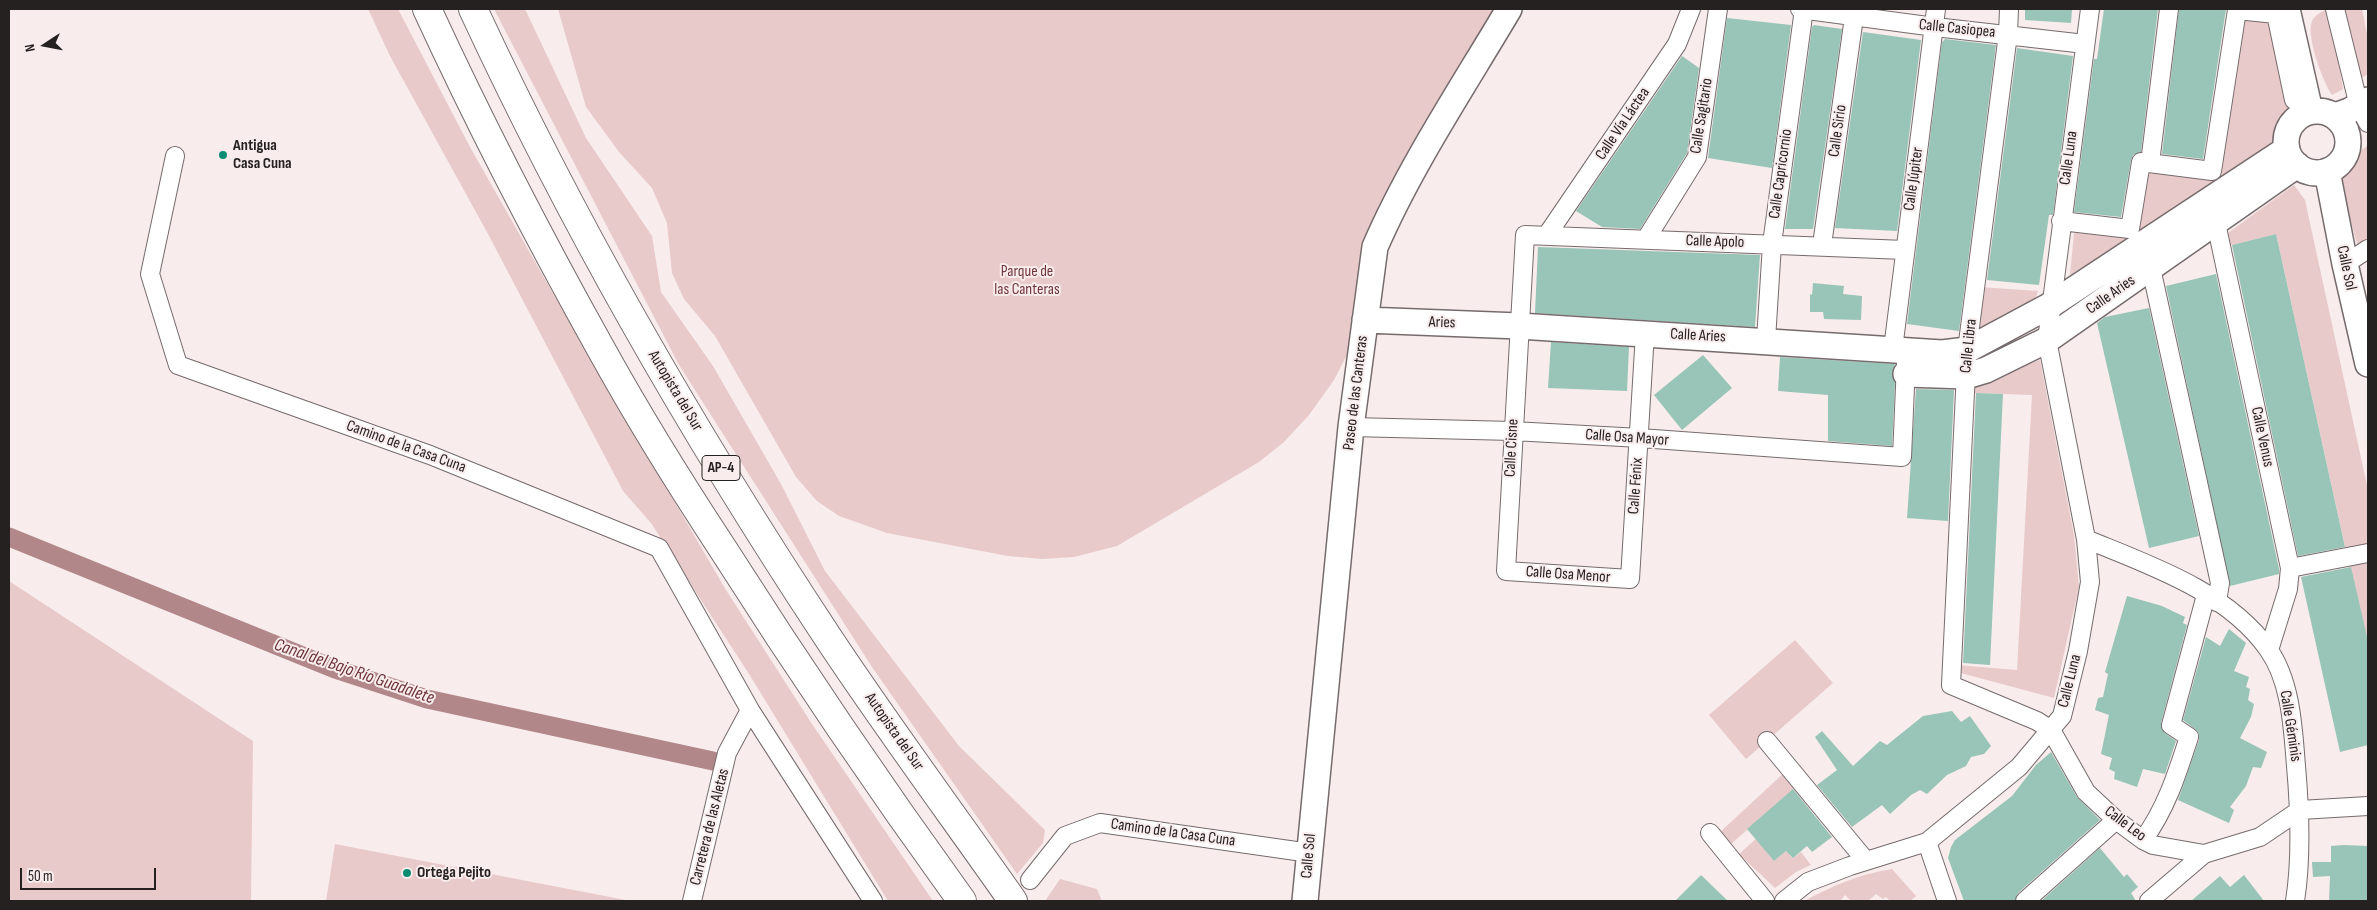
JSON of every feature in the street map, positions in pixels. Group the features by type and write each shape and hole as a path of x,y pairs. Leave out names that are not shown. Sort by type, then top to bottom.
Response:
{"highway":[{"name":"AP-4","path":"427,9 457,73 564,281 602,351 683,488 800,671 962,901"},
{"name":"Autopista del Sur","path":"473,9 564,192 640,332 716,460 829,639 1022,891"}],"street":[{"name":"Paseo de las Canteras","path":"1313,811 1351,427 1375,247 1384,225 1509,9"},
{"name":"Calle Vía Láctea","path":"1547,235 1677,44 1691,9"},
{"name":"Calle Sagitario","path":"1646,239 1698,157 1718,9"},
{"name":"Calle Casiopea","path":"1800,9 2085,44"},
{"name":"Calle Capricornio","path":"1766,340 1772,244 1804,9"},
{"name":"Calle Júpiter","path":"1902,458 1904,250 1936,9"},
{"name":"Calle Libra","path":"1951,685 1967,350 2008,34 2009,9"},
{"name":"Calle Luna","path":"1784,901 1808,882 1866,860 1928,842 2001,783 2062,716 2085,616 2090,582 2086,538 2047,340 2049,306 2090,9"},
{"path":"2150,163 2169,9"},
{"path":"2287,9 2302,106 2288,130 2292,157 2311,172 2326,171 2341,161 2348,144 2366,114 2335,9"},
{"path":"2061,221 2130,229 2141,162 2212,171 2237,10 2276,14 2302,106"},
{"name":"Calle Sirio","path":"1822,245 1854,16"},
{"path":"2302,106 2327,112 2335,116 2345,129 2348,144"},
{"path":"2335,116 2366,114"},
{"name":"Camino de la Casa Cuna","path":"175,156 150,274 178,365 430,455 659,548 750,710 873,901"},
{"name":"Calle Aries","path":"1902,358 1967,350 2049,306 2292,157"},
{"name":"Calle Aries","path":"1519,326 1766,340 1902,358 1966,376 1986,370 2047,340 2216,223 2292,157"},
{"name":"Calle Sol","path":"2326,171 2368,364"},
{"name":"Calle Venus","path":"2216,223 2290,568 2288,589 2269,650"},
{"name":"Calle Apolo","path":"1525,235 1822,245 1904,250"},
{"name":"Calle Cisne","path":"1506,571 1525,235"},
{"path":"2345,264 2368,250"},
{"path":"2143,840 2157,821 2170,795 2189,737 2171,725 2212,598 2220,583 2151,268"},
{"name":"Aries","path":"1365,320 1519,326"},
{"name":"Calle Fénix","path":"1630,579 1645,333"},
{"name":"Calle Osa Mayor","path":"1351,427 1513,431 1640,438 1902,458"},
{"name":"Calle Géminis","path":"2086,538 2168,574 2212,598 2244,622 2269,650 2289,702 2294,729 2300,810 2298,881 2295,901"},
{"path":"2290,568 2368,553"},
{"name":"Calle Osa Menor","path":"1506,571 1630,579"},
{"name":"Calle Leo","path":"1951,685 2029,717 2051,730 2086,792 2116,820 2153,845 2204,854 2260,837 2300,810"},
{"name":"Carretera de las Aletas","path":"692,901 727,754 750,710"},
{"path":"1767,741 1866,860"},
{"path":"2300,810 2368,806"},
{"name":"Calle Sol","path":"1304,901 1313,811"},
{"path":"2025,901 2116,820"},
{"name":"Camino de la Casa Cuna","path":"1022,891 1065,836 1100,822 1310,853"},
{"path":"1710,833 1765,901"},
{"path":"1928,842 1947,901"},
{"path":"2149,901 2204,854"}],"green space":[{"path":"368,9 398,9 470,147 726,590 812,724 933,901 888,901 749,674 651,523 623,491 488,234 390,56"},
{"path":"494,9 525,9 586,138 652,236 661,292 713,366 781,484 825,571 959,746 1045,830 1043,843 1017,874 872,667 679,365"},
{"name":"Parque de las Canteras","path":"558,9 1496,9 1392,185 1352,345 1334,380 1309,415 1284,442 1259,462 1117,546 1074,557 1042,559 1008,556 887,533 839,516 817,501 796,477 715,336 684,299 672,273 667,223 652,188 619,152 586,107"},
{"path":"2233,9 2277,9 2296,97 2278,141 2223,182 2070,275 2075,223 2130,229 2141,162 2209,168"},
{"path":"2327,9 2330,9 2343,89 2332,95 2324,81 2317,61 2311,32 2313,19"},
{"path":"2345,9 2362,9 2368,39 2368,74 2360,79"},
{"path":"2368,145 2368,241 2358,247 2336,170"},
{"path":"2294,185 2305,200 2368,490 2368,641 2346,551 2276,234 2228,246 2282,563 2212,251 2225,235"},
{"path":"1980,287 2038,291 2035,300 1971,340"},
{"path":"2040,360 2074,535 2079,587 2054,698 1957,672 1957,665 2017,670 2032,395 1973,393 1974,383"},
{"path":"9,581 253,741 251,901 9,901"},
{"path":"1795,640 1833,683 1746,759 1709,715"},
{"path":"1786,771 1814,805 1810,809 1793,789 1730,845 1718,834"},
{"path":"1759,836 1765,850 1774,861 1786,851 1793,858 1801,852 1811,865 1796,872 1775,888 1739,854"},
{"name":"Ortega Pejito","path":"335,844 631,901 326,901"},
{"path":"1892,869 1916,896 1910,901 1890,901 1886,897 1883,899 1876,894 1868,901 1851,901 1845,895 1840,901 1804,901 1846,881"},
{"path":"1060,879 1097,889 1102,901 1045,901"}],"building":[{"path":"2025,9 2072,9 2071,23 2025,20"},
{"path":"2104,9 2158,9 2141,152 2133,155 2131,160 2121,217 2074,212 2094,59 2097,59"},
{"path":"2179,9 2226,9 2203,159 2162,154"},
{"path":"1727,18 1791,25 1772,168 1708,158"},
{"path":"1814,25 1842,29 1813,229 1785,229 1812,27"},
{"path":"1863,32 1921,40 1897,231 1835,228"},
{"path":"1945,39 1996,45 1959,331 1907,324 1942,42"},
{"path":"2017,48 2073,56 2053,215 2049,215 2039,285 1987,280"},
{"path":"1682,56 1699,68 1687,153 1640,229 1602,227 1576,211"},
{"path":"2276,234 2345,547 2298,556 2232,245"},
{"path":"1538,247 1760,255 1755,327 1535,313"},
{"path":"2216,274 2279,569 2279,574 2230,586 2166,286"},
{"path":"1813,283 1844,286 1843,294 1862,296 1861,320 1824,319 1823,312 1810,312 1810,294 1812,295"},
{"path":"2149,308 2199,536 2149,548 2097,323 2105,317"},
{"path":"1551,342 1629,347 1627,391 1548,388"},
{"path":"1703,355 1732,388 1682,430 1654,395"},
{"path":"1780,357 1895,364 1892,373 1895,382 1892,446 1828,441 1828,395 1778,391"},
{"path":"1916,389 1954,390 1948,521 1907,518"},
{"path":"1976,393 2003,394 1990,665 1963,663"},
{"path":"2351,567 2368,641 2368,745 2340,752 2301,577"},
{"path":"2127,596 2162,606 2185,617 2183,623 2187,625 2161,723 2165,733 2176,741 2165,774 2143,769 2137,787 2114,779 2115,772 2109,769 2112,758 2101,754 2109,715 2095,710 2098,698 2103,697 2108,674 2105,672"},
{"path":"2229,629 2246,643 2234,671 2249,677 2246,687 2250,689 2248,700 2254,704 2251,717 2240,738 2267,752 2261,768 2253,767 2246,786 2230,807 2234,810 2229,823 2178,800 2199,740 2199,734 2195,729 2183,720 2206,637 2220,646"},
{"path":"1952,711 1961,722 1970,716 1991,746 1984,754 1971,757 1966,766 1947,775 1927,794 1920,790 1911,795 1890,814 1882,805 1852,827 1817,785 1837,770 1815,737 1822,731 1853,766 1880,741 1887,745 1923,716"},
{"path":"2051,752 2077,797 2100,820 2018,893 2015,901 1964,901 1948,858 1955,840 2012,796 2036,765"},
{"path":"1793,789 1832,837 1812,852 1807,846 1793,858 1786,851 1774,861 1747,829"},
{"path":"2331,846 2368,846 2368,900 2329,901 2330,876 2313,877 2312,862 2331,862"},
{"path":"2100,848 2124,877 2127,874 2138,887 2131,893 2136,901 2041,901"},
{"path":"1701,875 1728,901 1675,901"},
{"path":"2244,875 2264,901 2191,901 2220,876 2230,887"}],"waterway":[{"name":"Canal del Bajo Río Guadalete","path":"9,537 335,669 427,699 713,761"}],"place":[{"name":"Antigua Casa Cuna","path":"223,155"},
{"name":"Ortega Pejito","path":"407,873"}]}
